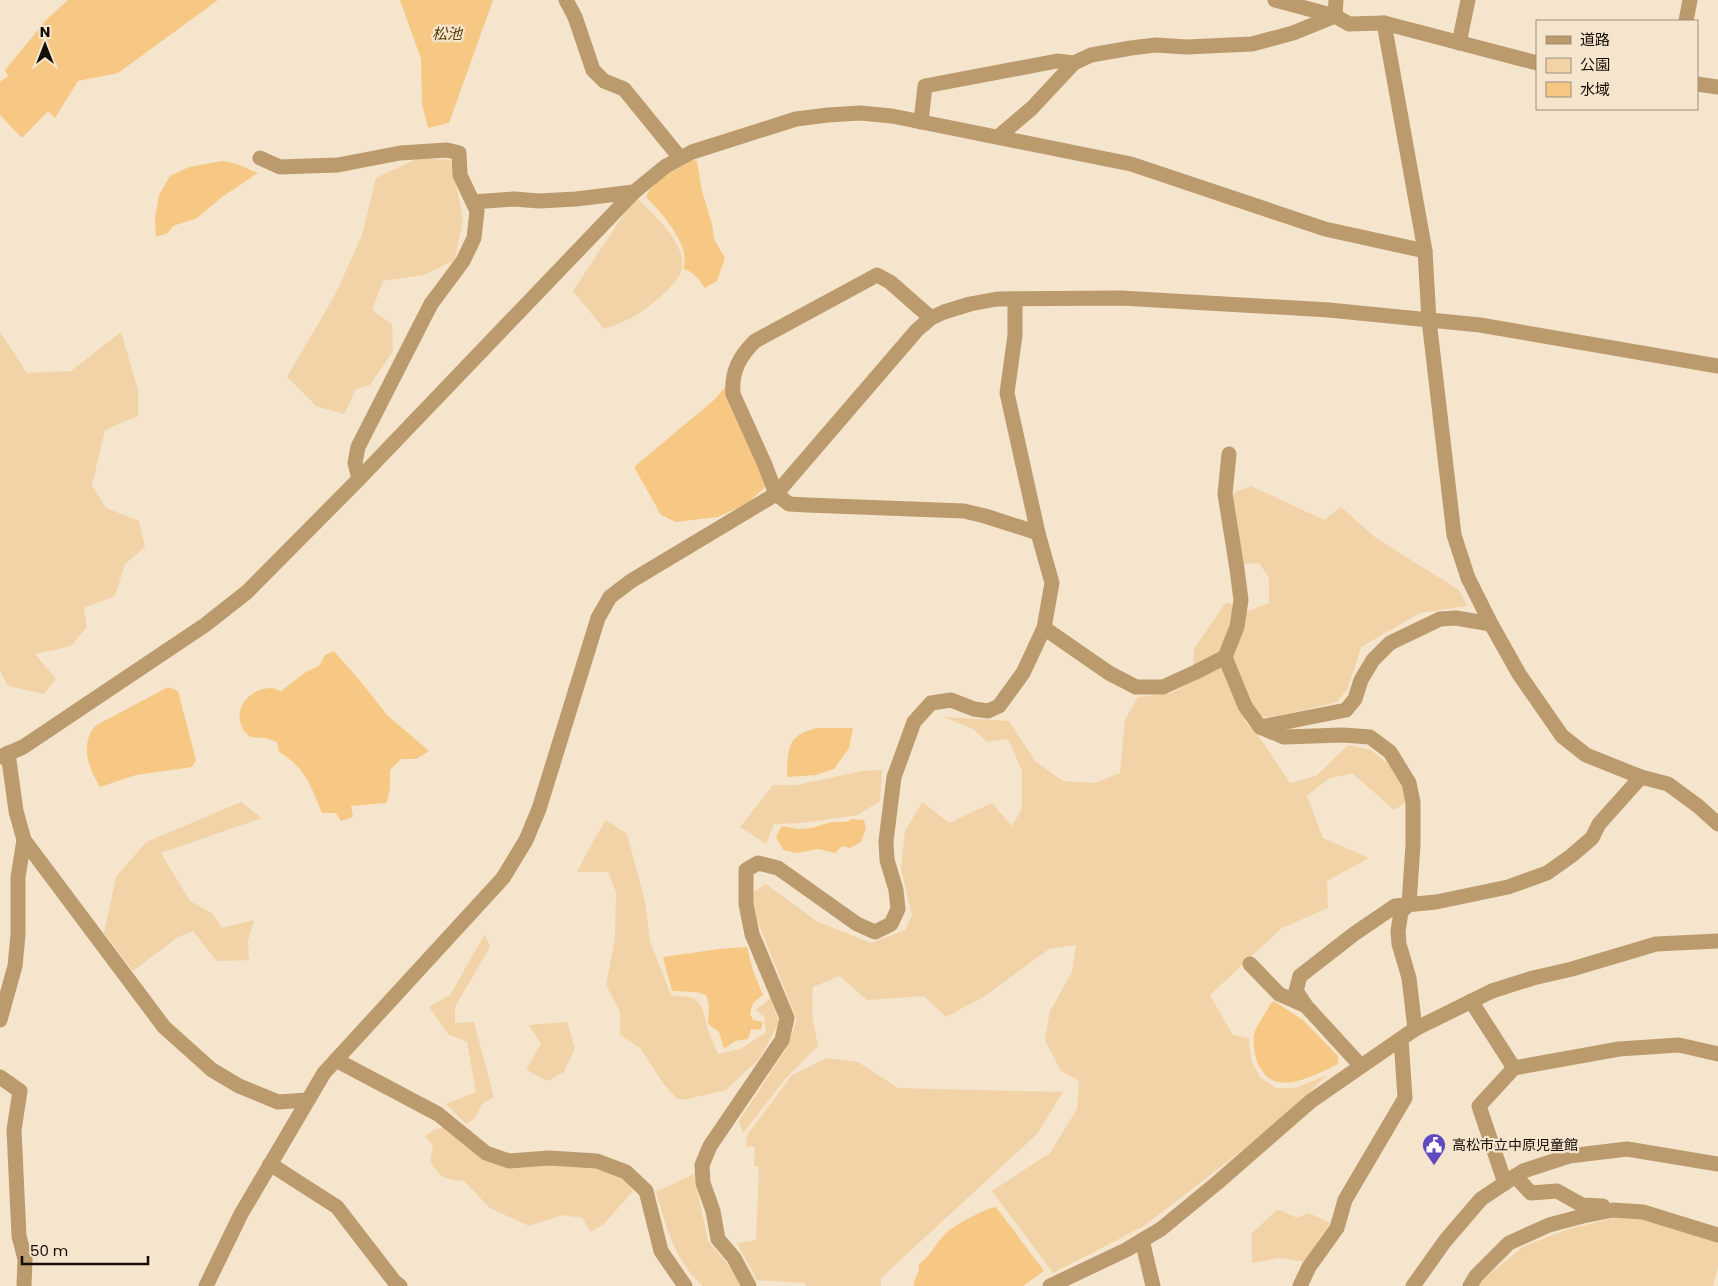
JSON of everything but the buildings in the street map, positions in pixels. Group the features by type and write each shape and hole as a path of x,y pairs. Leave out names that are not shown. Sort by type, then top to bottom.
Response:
{"street":[{"path":"566,0 575,18 593,70 604,80 624,89 677,154"},
{"path":"1276,0 1335,16 1350,24 1384,23 1536,63"},
{"path":"1335,16 1336,0"},
{"path":"1460,43 1468,0"},
{"path":"1686,20 1690,0"},
{"path":"998,137 1032,108 1074,63 1091,55 1156,45 1186,47 1252,44 1293,32 1335,16"},
{"path":"1384,23 1425,251 1429,320 1454,535 1468,578 1519,674 1562,736 1586,755 1642,777 1668,784 1698,806 1718,824"},
{"path":"921,122 925,86 1057,61 1074,63"},
{"path":"1698,84 1718,86"},
{"path":"308,1100 278,1102 239,1086 212,1070 164,1027 24,840 4,755 23,747 188,636 240,597 359,479 634,192 666,166 692,152 796,119 860,113 892,116 1131,164 1325,229 1425,251"},
{"path":"260,158 280,167 338,165 400,153 447,150 459,153 460,175 477,211 474,238 463,261 431,304 358,447 355,464 359,479"},
{"path":"474,202 514,199 538,201 566,200 634,192"},
{"path":"931,318 890,282 877,276 755,341 743,353 732,383 734,394 758,447 776,494 789,504 964,511 1038,533"},
{"path":"206,1286 241,1214 324,1073 503,878 521,847 538,809 598,618 610,597 631,582 776,494 917,330 931,318 970,304 997,299 1121,298 1329,310 1480,325 1718,366"},
{"path":"749,1286 734,1258 718,1239 713,1211 703,1182 702,1165 710,1146 782,1040 786,1018 752,934 746,904 746,870 758,863 778,868 857,924 875,932 891,924 898,909 886,841 894,777 914,722 930,703 951,700 974,709 988,711 999,706 1023,673 1044,628 1052,583 1038,533 1007,393 1015,336 1015,299"},
{"path":"1044,628 1109,673 1136,687 1163,687 1225,657 1237,627 1241,600 1225,494 1229,454"},
{"path":"1260,727 1346,710 1356,699 1361,680 1373,660 1390,643 1440,619 1456,618 1491,624"},
{"path":"1225,657 1245,706 1260,727 1284,737 1342,735 1370,737 1390,752 1409,783 1413,802 1413,845 1409,904 1401,912 1398,931 1409,978 1415,1029"},
{"path":"1361,1066 1306,1006 1296,991 1300,976 1354,934 1395,906 1436,902 1508,887 1548,873 1592,838 1599,824 1642,777"},
{"path":"0,1020 15,966 18,935 18,876 24,840"},
{"path":"1050,1286 1126,1250 1161,1229 1311,1101 1415,1029 1492,991 1656,944 1718,941"},
{"path":"1250,964 1279,994 1306,1006"},
{"path":"1471,1001 1514,1068"},
{"path":"1300,1286 1309,1267 1337,1228 1345,1200 1406,1098 1401,1039"},
{"path":"1718,1054 1679,1045 1627,1048 1514,1068 1479,1106 1510,1179 1531,1192 1557,1191 1582,1205 1643,1212 1718,1235"},
{"path":"336,1060 438,1114 486,1153 509,1161 549,1158 597,1161 626,1172 646,1191 661,1251 685,1286"},
{"path":"0,1077 20,1091 14,1130 19,1236 25,1259 24,1286"},
{"path":"1413,1286 1445,1240 1481,1199 1523,1171 1569,1156 1627,1149 1718,1164"},
{"path":"270,1164 337,1207 394,1281 400,1286"},
{"path":"1470,1286 1476,1276 1509,1243 1549,1225 1613,1210"},
{"path":"1142,1240 1153,1286"}],"green space":[{"path":"419,158 451,160 463,219 455,260 424,275 383,281 372,310 392,324 393,351 370,385 356,389 344,414 316,406 287,377 336,293 362,235 376,178"},
{"path":"638,199 674,240 682,259 682,269 675,282 651,305 635,316 604,329 573,291 624,214"},
{"path":"0,332 27,373 71,371 121,332 138,390 138,416 105,430 92,485 106,508 139,521 145,547 125,564 115,596 84,608 87,627 71,646 35,654 56,679 44,694 8,686 0,671"},
{"path":"1251,486 1324,520 1341,507 1376,538 1459,590 1467,606 1420,613 1361,647 1348,688 1337,702 1282,715 1244,720 1263,742 1290,783 1316,776 1348,745 1371,750 1397,771 1407,802 1394,810 1352,773 1328,779 1307,796 1323,838 1369,858 1327,881 1328,908 1282,928 1210,995 1233,1035 1249,1038 1251,1060 1260,1077 1276,1088 1295,1088 1327,1075 1280,1121 1144,1226 1053,1273 992,1191 1050,1153 1077,1109 1079,1081 1061,1071 1045,1040 1050,1011 1072,972 1076,945 1049,949 985,996 946,1017 924,996 867,1000 840,976 813,987 812,1014 818,1046 787,1077 743,1133 739,1121 786,1049 797,1020 757,920 752,893 766,884 818,922 871,943 905,930 912,915 901,869 905,831 922,802 949,823 992,803 1012,826 1022,808 1022,771 1008,739 987,742 973,729 944,717 1009,721 1035,761 1063,781 1095,783 1120,773 1125,720 1138,697 1171,693 1193,682 1194,649 1226,602 1248,611 1269,603 1269,578 1259,563 1243,564 1231,494"},
{"path":"882,770 880,801 858,815 802,823 774,824 766,844 740,827 773,785 797,785 862,771"},
{"path":"241,802 262,818 161,853 190,901 213,914 222,928 254,920 248,941 249,960 217,961 193,931 178,937 133,971 104,933 116,877 146,842"},
{"path":"606,820 627,834 645,901 650,941 671,995 694,998 702,1007 708,1030 718,1054 741,1049 766,1032 764,1017 755,1010 771,998 779,1023 759,1059 726,1090 687,1099 677,1099 663,1083 640,1048 620,1035 620,1012 606,985 615,938 616,892 608,872 577,872"},
{"path":"485,934 490,947 455,1007 455,1023 474,1022 494,1097 482,1104 475,1118 466,1124 446,1104 476,1092 467,1042 448,1034 429,1007 450,995"},
{"path":"567,1022 575,1048 564,1072 548,1081 526,1070 541,1043 528,1025"},
{"path":"827,1058 858,1062 898,1088 1063,1092 1037,1134 881,1278 881,1286 806,1286 805,1283 757,1280 737,1243 756,1240 759,1167 754,1166 755,1147 746,1146 747,1135 792,1075"},
{"path":"444,1127 484,1157 547,1165 593,1166 621,1174 633,1191 605,1223 591,1232 582,1218 563,1215 529,1226 490,1208 464,1181 447,1179 440,1175 430,1161 433,1146 425,1136 434,1130"},
{"path":"694,1174 708,1241 731,1268 740,1286 703,1286 685,1265 673,1243 656,1192"},
{"path":"1278,1209 1297,1218 1309,1213 1330,1223 1305,1262 1280,1258 1252,1263 1251,1234"},
{"path":"1621,1216 1646,1219 1718,1242 1718,1266 1713,1286 1478,1286 1481,1281 1524,1246 1569,1229"}],"water":[{"path":"68,0 218,0 118,73 78,81 55,118 48,111 22,138 0,115 0,82 8,76 5,70 47,19"},
{"name":"松池","path":"400,0 493,0 449,123 428,128 422,104 421,59"},
{"path":"693,160 697,161 702,191 712,224 714,239 725,258 717,281 705,288 693,274 684,269 684,253 674,230 646,197 660,180"},
{"path":"222,161 237,164 258,173 222,197 197,218 173,226 168,233 156,237 155,219 159,195 170,176 189,167"},
{"path":"725,387 766,482 764,488 748,503 718,517 676,522 661,515 634,467 714,400"},
{"path":"334,651 387,715 429,751 416,759 401,759 390,770 390,783 386,803 351,806 353,817 341,821 336,813 322,813 306,778 295,764 279,752 277,742 265,738 251,737 245,732 240,722 241,708 249,696 262,689 270,688 281,691 306,672 319,666 325,655"},
{"path":"168,687 178,691 196,760 192,767 136,775 100,787 92,772 87,756 88,741 95,726"},
{"path":"817,728 853,728 849,748 834,769 816,775 787,777 789,751 794,739 807,731"},
{"path":"852,819 864,820 866,829 861,842 850,848 842,846 835,853 818,849 797,853 783,850 776,837 782,826 797,829 812,828 831,822 846,822"},
{"path":"747,947 753,971 763,995 753,1003 750,1014 753,1020 763,1022 761,1030 751,1029 748,1039 735,1041 724,1049 719,1032 708,1024 709,1006 706,995 696,992 672,991 663,957"},
{"path":"1274,1001 1303,1020 1338,1056 1338,1064 1300,1080 1279,1082 1270,1079 1256,1060 1254,1034 1270,1004"},
{"path":"996,1207 1044,1271 1023,1286 914,1286 919,1264 947,1232 971,1217"}],"place":[{"name":"高松市立中原児童館","path":"1434,1166"}]}
